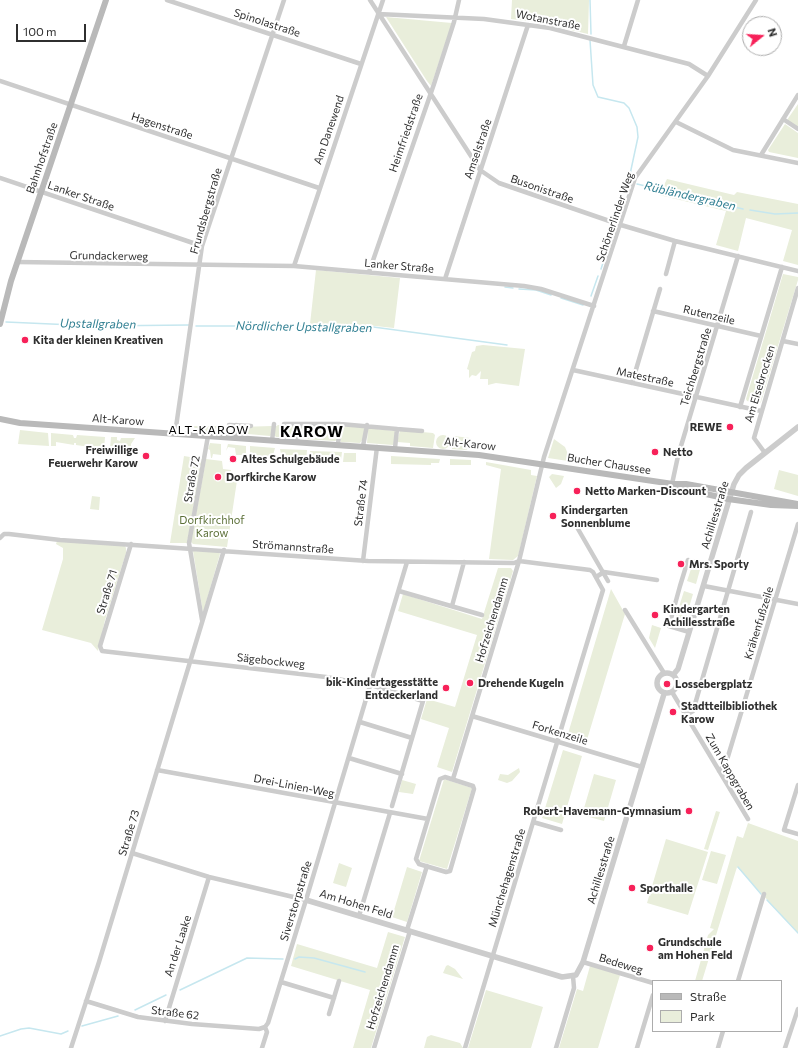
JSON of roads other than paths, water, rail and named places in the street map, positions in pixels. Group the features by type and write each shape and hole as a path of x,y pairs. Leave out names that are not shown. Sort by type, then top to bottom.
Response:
{"main road":[{"name":"Bahnhofstraße","path":"0,324 1,310 106,0"},
{"name":"Alt-Karow","path":"0,419 20,423 479,454 542,464"},
{"name":"Bucher Chaussee","path":"542,464 672,484 686,484 798,505"},
{"name":"Bucher Chaussee","path":"672,484 684,489 728,499 772,505 798,505"}],"street":[{"name":"Spinolastraße","path":"167,0 361,64"},
{"name":"Frundsbergstraße","path":"175,434 202,246 284,0"},
{"name":"Busonistraße","path":"370,0 429,94 480,170 499,183 621,225 675,241 798,271"},
{"name":"Am Danewend","path":"294,266 383,0"},
{"name":"Heimfriedstraße","path":"369,272 455,18 459,0"},
{"path":"624,46 638,0"},
{"name":"Schönerlinder Weg","path":"542,464 621,225 635,178 708,76 756,0"},
{"name":"Wotanstraße","path":"378,14 455,18 528,25 578,34 689,64 708,76"},
{"name":"Amselstraße","path":"444,279 528,25"},
{"name":"Hagenstraße","path":"0,81 319,188"},
{"path":"761,155 798,95"},
{"path":"782,119 798,129"},
{"path":"676,122 733,150 798,163"},
{"name":"Lanker Straße","path":"0,178 202,246"},
{"path":"666,274 675,241"},
{"name":"Teichbergstraße","path":"672,484 696,396 738,256"},
{"name":"Grundackerweg","path":"18,262 200,266"},
{"name":"Lanker Straße","path":"200,266 294,266 532,287 594,306"},
{"path":"740,407 782,267"},
{"name":"Am Elsebrocken","path":"765,453 754,438 798,288"},
{"path":"632,383 660,289"},
{"name":"Rutenzeile","path":"653,311 761,336"},
{"name":"Am Elsebrocken","path":"783,341 798,344"},
{"name":"Matestraße","path":"573,370 761,411"},
{"path":"272,441 274,424"},
{"path":"284,424 367,425 422,431"},
{"path":"297,442 300,424"},
{"path":"338,444 340,424"},
{"path":"229,425 251,426"},
{"path":"235,438 236,425"},
{"path":"363,446 367,425"},
{"name":"Achillesstraße","path":"673,675 678,669 704,586 728,499 738,475 798,427"},
{"path":"395,448 397,429"},
{"name":"Straße 72","path":"189,548 208,436"},
{"name":"Straße 74","path":"363,561 377,447"},
{"name":"Hofzeichendamm","path":"454,779 520,561 542,464"},
{"path":"686,715 693,711 751,512"},
{"name":"Krähenfußzeile","path":"719,771 726,763 798,524"},
{"path":"578,529 608,581"},
{"name":"Strömannstraße","path":"1,537 9,534 60,540 224,550 363,561 514,563 520,561 590,570 596,576"},
{"name":"Straße 71","path":"100,646 131,544"},
{"name":"Straße 73","path":"189,548 202,622"},
{"name":"Straße 73","path":"70,1048 132,853 224,550"},
{"name":"Achillesstraße","path":"689,632 669,626 688,560 710,565"},
{"name":"Siverstorpstraße","path":"262,1048 267,1032 264,1027 268,1024 281,982 407,562"},
{"path":"452,606 464,562"},
{"path":"596,576 604,572 657,580"},
{"name":"Münchehagenstraße","path":"465,1048 603,590 596,576"},
{"path":"704,586 798,604"},
{"path":"399,591 482,615"},
{"path":"625,610 664,673 673,675 677,681 677,686 672,692 664,694 660,692 656,685 658,678 664,673"},
{"name":"Sägebockweg","path":"100,646 100,649 105,652 300,673 371,685 423,702 412,738"},
{"name":"Zum Kappgraben","path":"672,692 748,819"},
{"name":"Achillesstraße","path":"573,976 580,970 583,962 664,694"},
{"name":"Forkenzeile","path":"472,716 642,767"},
{"path":"360,722 412,738 392,806"},
{"path":"349,758 402,774"},
{"name":"Drei-Linien-Weg","path":"157,770 428,820"},
{"path":"445,776 454,779 473,786 474,789 450,871 446,872 419,864 416,859 440,779 445,776"},
{"path":"798,785 784,830 798,834"},
{"path":"359,916 390,813"},
{"path":"533,822 561,830"},
{"name":"Am Hohen Feld","path":"132,853 209,877 306,900 562,977 573,976"},
{"name":"Hofzeichendamm","path":"374,1048 427,866"},
{"name":"An der Laake","path":"166,1021 209,877"},
{"path":"738,980 764,894"},
{"name":"Bedeweg","path":"583,962 652,983"},
{"path":"556,1048 574,988 573,976"},
{"path":"329,1014 339,981"},
{"path":"281,982 334,998"},
{"path":"637,1048 652,998"},
{"name":"Straße 62","path":"86,1001 138,1017 216,1026 264,1027"},
{"path":"785,1048 798,1009"},
{"path":"718,1048 723,1032"}],"waterway":[{"name":"Rübländergraben","path":"590,0 591,34"},
{"name":"Rübländergraben","path":"590,40 593,85 598,97 624,103 629,108 637,127 638,137 629,179"},
{"name":"Rübländergraben","path":"637,184 743,209"},
{"name":"Nördlicher Upstallgraben","path":"619,217 624,198"},
{"name":"Rübländergraben","path":"750,210 775,214 798,213"},
{"name":"Nördlicher Upstallgraben","path":"601,269 614,229"},
{"name":"Nördlicher Upstallgraben","path":"591,296 598,276"},
{"name":"Nördlicher Upstallgraben","path":"505,287 513,288"},
{"name":"Nördlicher Upstallgraben","path":"519,289 536,290 551,295"},
{"name":"Nördlicher Upstallgraben","path":"561,298 583,305"},
{"name":"Upstallgraben","path":"6,322 96,326 189,325"},
{"name":"Nördlicher Upstallgraben","path":"196,326 366,326 507,345"},
{"path":"738,867 761,894"},
{"path":"767,900 798,933"},
{"path":"295,959 299,957 314,958 365,972"},
{"path":"180,990 247,958 283,959"},
{"path":"135,1010 166,995"},
{"path":"82,1026 118,1016"},
{"path":"0,1036 29,1028 61,1034 68,1031"}],"place":[{"name":"Kita der kleinen Kreativen","path":"25,340"},
{"name":"REWE","path":"730,427"},
{"name":"Netto","path":"655,452"},
{"name":"Freiwillige Feuerwehr Karow","path":"146,456"},
{"name":"Altes Schulgebäude","path":"233,459"},
{"name":"Dorfkirche Karow","path":"218,477"},
{"name":"Netto Marken-Discount","path":"577,491"},
{"name":"Kindergarten Sonnenblume","path":"553,516"},
{"name":"Mrs. Sporty","path":"681,564"},
{"name":"Kindergarten Achillesstraße","path":"655,615"},
{"name":"Drehende Kugeln","path":"470,683"},
{"name":"Lossebergplatz","path":"667,684"},
{"name":"bik-Kindertagesstätte Entdeckerland","path":"446,688"},
{"name":"Stadtteilbibliothek Karow","path":"673,712"},
{"name":"Robert-Havemann-Gymnasium","path":"689,811"},
{"name":"Sporthalle","path":"632,888"},
{"name":"Grundschule am Hohen Feld","path":"650,948"}],"district":[{"name":"ALT-KAROW","path":"209,430"},
{"name":"KAROW","path":"312,432"}],"park label":[{"name":"Dorfkirchhof Karow","path":"212,526"}]}
